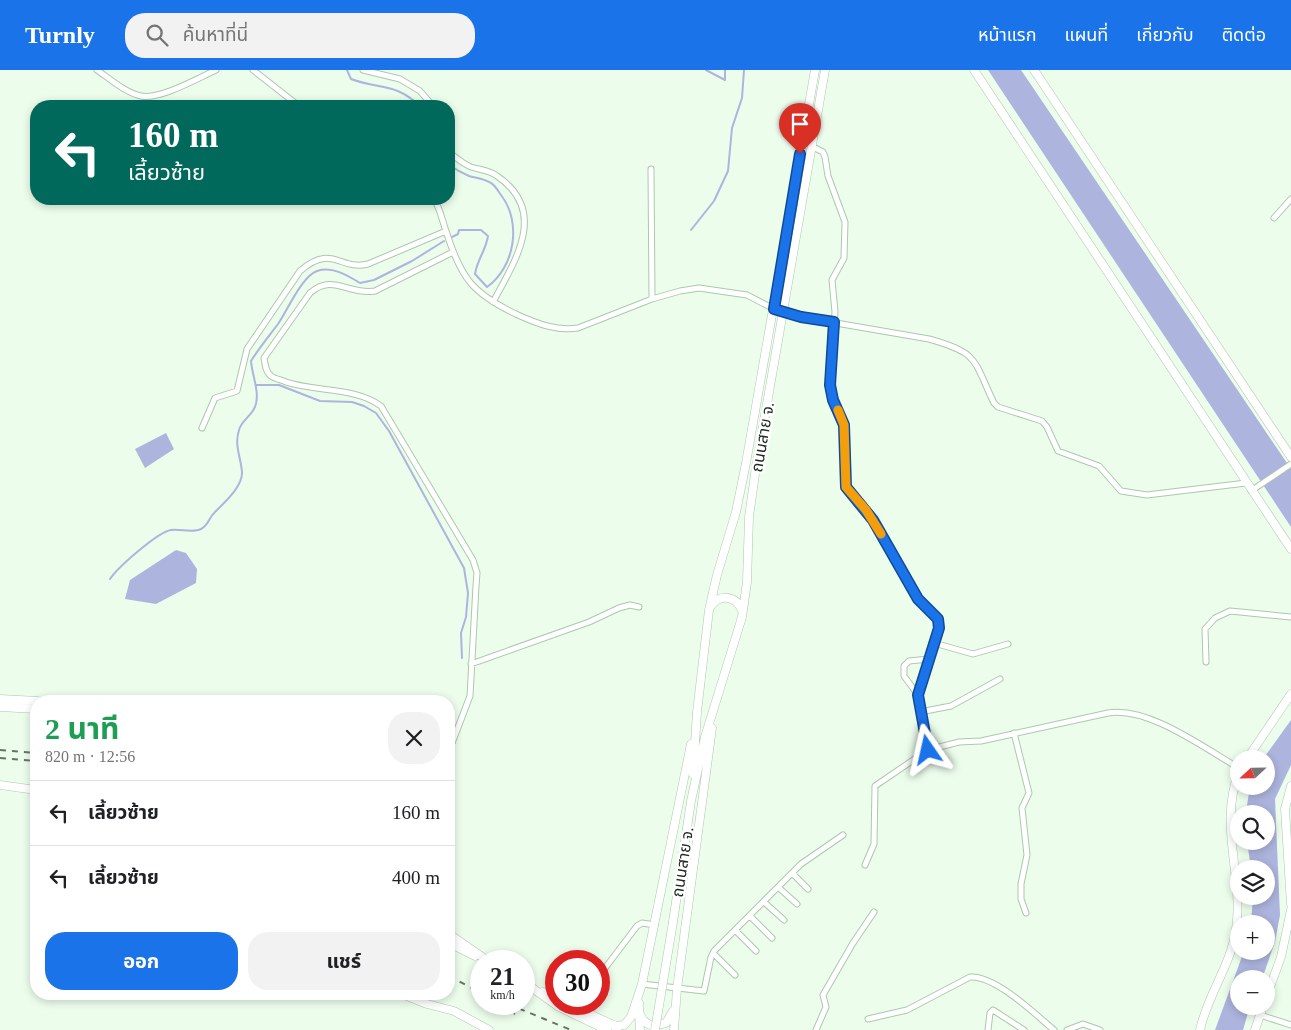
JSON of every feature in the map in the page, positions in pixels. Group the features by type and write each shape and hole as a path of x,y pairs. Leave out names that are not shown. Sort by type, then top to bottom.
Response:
{"main road":[{"name":"ถนนสาย จ.","path":"691,801 697,712 709,610 717,575 738,505 774,309 814,70"},
{"name":"ถนนสาย จ.","path":"655,1030 691,801 705,738 742,617 747,582 750,509 825,70"},
{"path":"974,70 1251,491 1291,548"},
{"path":"1034,70 1291,457"},
{"path":"709,610 717,599 728,598 740,607 742,617"},
{"path":"1253,750 1291,694"},
{"path":"0,699 30,701"},
{"path":"0,707 30,709"},
{"path":"590,1015 611,1028 624,1025 632,1018 642,984 697,712"},
{"path":"674,1030 713,713"},
{"path":"0,785 30,789"},
{"path":"1291,786 1285,809 1291,904"},
{"path":"1200,1030 1236,931 1238,902 1229,817 1232,795"},
{"path":"1275,975 1282,957 1291,910"},
{"path":"455,938 472,950"},
{"path":"455,946 470,953"},
{"path":"640,1030 639,1014 642,984"},
{"path":"535,990 563,1009 611,1028 625,1030"},
{"path":"669,1030 678,990"},
{"path":"421,1000 461,1013 489,1030"},
{"path":"639,1014 646,1023 657,1026 666,1023 673,1015"},
{"path":"1255,1030 1260,1015"}],"street":[{"path":"98,70 117,85 142,97 166,92 216,70"},
{"path":"253,70 290,100"},
{"path":"363,70 400,79 420,91 427,100"},
{"path":"811,146 823,152 828,176 845,222 844,258 832,280 834,322 830,385 833,400 844,425 846,487 873,520 918,599 938,619 939,628 918,695 928,750"},
{"path":"455,156 470,167 495,175 514,193 526,223 522,244 493,302"},
{"path":"650,169 652,299"},
{"path":"1274,218 1291,199"},
{"path":"436,205 453,252 471,286 493,302 538,324 568,329 583,326 652,299 699,288 747,295 784,312 929,339 947,344 970,355 977,363 990,394 998,407 1042,421 1047,426 1058,451 1099,466 1121,491 1147,495 1246,483"},
{"path":"202,428 215,398 237,391 247,349 300,271 307,264 331,257 358,265 368,264 446,231"},
{"path":"453,252 375,291 363,293 331,283 319,285 310,293 264,358 266,370 271,376 296,386 374,400 389,416 472,560 477,573 470,696 455,735"},
{"path":"1251,491 1291,464"},
{"path":"471,664 589,622 619,608 630,605 639,608"},
{"path":"1206,662 1206,629 1224,612 1291,617"},
{"path":"934,643 973,654 1008,644"},
{"path":"918,695 904,676 904,666 909,661 929,659"},
{"path":"920,712 951,706 1000,679"},
{"path":"865,865 874,844 873,808 875,786 928,750 1113,712 1136,713 1160,722 1230,765"},
{"path":"1014,733 1029,793 1022,808 1027,855 1021,884 1021,898 1026,913"},
{"path":"642,984 678,990 704,991 713,953 792,873 822,848 843,835"},
{"path":"792,873 808,889"},
{"path":"778,887 797,904"},
{"path":"764,902 784,920"},
{"path":"816,1030 826,1007 824,995 852,943 874,912"},
{"path":"750,916 772,938"},
{"path":"610,962 637,926 642,923 654,925"},
{"path":"735,930 756,951"},
{"path":"713,953 735,975"},
{"path":"868,1019 907,1010 970,977 976,977 994,984 1054,1030"},
{"path":"988,1030 991,1010 1024,1030"},
{"path":"1260,1015 1291,1025"},
{"path":"1067,1030 1083,1024 1100,1030"}],"water":[{"path":"988,70 1021,70 1291,469 1291,527"},
{"path":"166,433 174,449 145,468 135,449"},
{"path":"176,550 186,553 197,569 196,583 156,604 125,599 130,580"},
{"path":"1291,720 1291,765 1275,799 1280,915 1275,942 1275,915 1252,915 1252,905 1275,905 1275,860 1250,860 1248,850 1275,850 1275,805 1247,805 1249,795 1275,795 1275,750 1269,750"},
{"path":"1241,960 1269,960 1265,970 1237,970"},
{"path":"1230,989 1230,1015 1247,1015 1243,1030 1215,1030"}],"waterway":[{"path":"347,70 351,79 395,90 413,100"},
{"path":"706,70 725,80 725,70"},
{"path":"691,230 714,201 728,171 732,128 742,98 744,70"},
{"path":"452,237 458,234 459,230 481,230 488,236 475,274 487,287 497,278 509,256 512,244 512,218 508,206 494,185 486,180 466,175 455,169"},
{"path":"110,579 139,551 165,532 171,530 194,531 204,527 213,514 237,488 242,477 237,446 239,430 252,412 257,400 251,361 311,274 317,271 334,270 360,283 374,280 412,261 444,241"},
{"path":"256,385 279,385 320,401 352,402 376,413 389,431 464,568 468,593 466,617 461,633 462,658"}],"railway":[{"path":"0,750 30,752"},
{"path":"0,758 30,760"},
{"path":"455,979 470,987"},
{"path":"535,1015 571,1030"}],"slow traffic":[{"path":"838,410 844,425 846,487 850,494 866,510 881,534"}],"route":[{"path":"800,154 774,309 801,317 834,322 830,385 833,400 844,425 846,487 873,520 918,599 933,612 940,622 918,691 919,706 928,750"}]}
